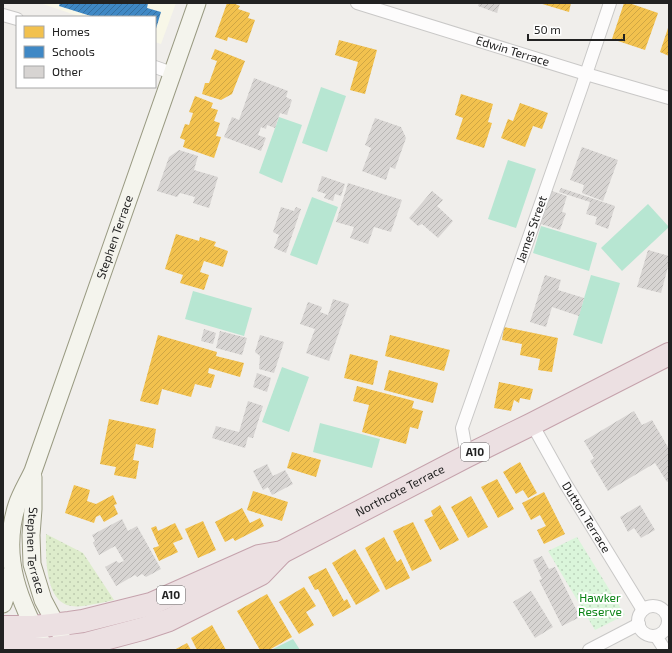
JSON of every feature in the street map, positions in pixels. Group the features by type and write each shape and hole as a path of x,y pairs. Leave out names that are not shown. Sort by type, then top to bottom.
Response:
{"highway":[{"name":"Northcote Terrace","path":"56,625 83,621 151,604 259,556 282,552 467,456 669,354"},
{"name":"Northcote Terrace","path":"69,648 93,643 170,620 260,574 282,552"},
{"path":"120,650 170,620"},
{"name":"A10","path":"3,626 34,627 56,625"},
{"name":"A10","path":"3,649 46,650 69,648"}],"main road":[{"name":"Stephen Terrace","path":"46,650 21,602 14,584 6,537 17,504 33,471 197,3"},
{"name":"Stephen Terrace","path":"33,471 31,536 32,564 43,600 69,648"},
{"path":"3,604 8,592 12,572"}],"street":[{"name":"Edwin Terrace","path":"357,3 586,74 669,98"},
{"name":"James Street","path":"467,456 462,428 610,3"},
{"path":"3,15 16,19"},
{"path":"156,67 172,73"},
{"name":"Dutton Terrace","path":"532,424 565,483 643,610"},
{"path":"652,606 667,610 667,626 661,634 656,636 647,635 643,632 638,619 643,610 652,606"},
{"path":"589,650 639,624"},
{"path":"656,636 665,650"}],"shaded area":[{"path":"40,3 176,3 161,44 156,42 156,16 78,16"}],"green space":[{"path":"321,87 346,96 327,152 302,143"},
{"path":"279,117 302,125 282,183 259,173"},
{"path":"508,160 536,169 516,228 488,219"},
{"path":"312,197 338,207 317,265 290,255"},
{"path":"648,204 669,227 622,271 601,248"},
{"path":"541,226 597,243 589,271 533,253"},
{"path":"591,275 620,283 602,344 573,335"},
{"path":"193,291 252,308 244,336 185,319"},
{"path":"282,367 309,377 289,432 262,422"},
{"path":"320,423 380,439 372,468 313,452"},
{"path":"46,534 83,553 114,600 81,606 72,606 63,603 56,596 51,587 48,576"},
{"name":"Hawker Reserve","path":"577,537 625,615 595,630 548,551"},
{"path":"293,639 300,650 271,650"}],"building: Homes":[{"path":"227,3 233,3 240,6 238,9 250,13 248,18 255,20 247,43 228,37 227,41 215,37"},
{"path":"539,3 571,3 569,12"},
{"path":"624,3 629,3 658,13 645,50 612,39"},
{"path":"669,25 669,56 660,52"},
{"path":"339,40 377,50 365,94 350,90 358,62 335,55"},
{"path":"215,49 245,61 232,94 221,100 202,94 205,83 209,83 217,61 211,59"},
{"path":"461,94 493,104 488,122 492,123 484,148 456,139 463,118 455,115"},
{"path":"195,96 213,103 211,108 218,110 214,121 220,123 216,136 221,137 214,158 183,147 185,140 180,138 185,124 189,125 193,113 189,112"},
{"path":"520,103 548,113 542,129 533,126 525,147 501,138 508,119 513,121"},
{"path":"176,234 199,241 200,237 216,242 214,246 228,251 223,267 204,261 200,272 209,275 204,290 180,283 183,275 165,269"},
{"path":"504,327 558,338 552,372 538,370 540,359 520,355 522,344 502,340"},
{"path":"158,335 217,352 216,356 244,363 240,377 209,368 208,373 215,375 211,388 195,384 191,397 162,389 158,405 140,401"},
{"path":"390,335 450,350 444,371 385,356"},
{"path":"350,354 378,361 373,385 344,378"},
{"path":"389,370 438,383 433,403 384,390"},
{"path":"499,382 533,389 530,400 520,398 519,403 514,400 511,411 494,408"},
{"path":"357,386 414,401 412,408 423,411 418,429 410,427 406,444 362,432 369,405 353,401"},
{"path":"109,419 156,429 153,448 136,444 133,460 139,461 136,479 114,475 116,467 100,464"},
{"path":"292,452 321,460 316,477 287,468"},
{"path":"520,462 537,493 528,498 523,490 516,494 503,472"},
{"path":"497,479 514,509 498,518 481,487"},
{"path":"74,485 90,490 87,501 96,504 113,495 117,504 114,505 118,514 104,522 100,515 96,517 94,523 65,513"},
{"path":"253,491 288,502 282,521 247,510"},
{"path":"544,492 565,534 544,544 537,530 546,526 540,515 531,520 522,503"},
{"path":"471,496 488,527 468,538 451,507"},
{"path":"440,505 459,540 440,550 424,520 433,516 431,511"},
{"path":"242,508 250,523 260,518 264,526 235,541 233,538 225,542 215,522"},
{"path":"203,521 216,550 198,558 185,529"},
{"path":"413,522 432,561 412,571 393,531"},
{"path":"175,523 183,539 173,543 178,552 159,561 153,548 159,546 151,528 156,526 158,531"},
{"path":"384,537 397,562 401,559 410,578 386,590 365,548"},
{"path":"355,549 380,591 356,605 332,563"},
{"path":"326,568 344,601 347,599 351,607 333,617 318,589 315,590 308,577"},
{"path":"304,587 316,606 306,612 314,625 299,634 279,602"},
{"path":"267,594 292,637 269,650 260,650 237,611"},
{"path":"212,625 226,650 197,650 191,638"},
{"path":"187,643 191,650 174,650"}],"building: Schools":[{"path":"60,3 148,3 147,8 161,12 156,29 156,16 91,16 59,6"}],"building: Other":[{"path":"479,3 500,3 497,13 478,6"},
{"path":"254,78 288,91 286,97 292,100 287,115 280,113 275,128 267,125 266,129 261,127 258,135 266,138 261,151 224,137 232,117 239,120"},
{"path":"375,118 401,127 406,138 395,169 390,167 386,180 362,171 371,148 365,145"},
{"path":"582,147 618,160 603,201 582,193 584,185 570,180"},
{"path":"179,150 198,156 194,170 218,177 209,208 193,203 195,197 180,193 177,197 157,191 169,157"},
{"path":"322,176 345,184 341,196 335,194 333,201 324,198 326,194 317,191"},
{"path":"348,183 402,200 391,232 374,227 368,244 350,238 354,227 336,222"},
{"path":"561,188 615,206 608,229 595,224 597,217 586,214 590,202 559,192"},
{"path":"432,191 443,200 437,206 453,221 438,238 422,224 418,226 409,218"},
{"path":"552,191 567,196 562,212 566,213 560,230 541,224"},
{"path":"281,207 294,211 296,207 301,209 286,253 274,248 279,235 273,232"},
{"path":"648,250 669,256 669,263 661,293 637,287"},
{"path":"545,275 561,280 558,290 584,298 579,316 552,307 546,327 530,322"},
{"path":"333,299 349,304 329,361 306,353 315,329 300,324 308,302 322,307 320,312 328,315"},
{"path":"204,329 216,333 213,344 201,341"},
{"path":"220,331 247,338 242,355 216,348"},
{"path":"260,335 284,342 274,373 259,369 260,356 255,352"},
{"path":"257,373 271,378 267,392 253,387"},
{"path":"248,401 263,406 253,438 248,437 245,448 212,438 216,426 239,432"},
{"path":"634,411 642,425 652,420 669,449 669,481 667,482 655,463 608,491 590,461 594,458 584,441"},
{"path":"267,464 273,476 285,470 293,484 272,495 268,487 263,490 253,471"},
{"path":"640,505 655,530 641,538 634,528 628,532 620,517"},
{"path":"122,519 128,531 137,526 161,569 146,577 142,574 137,577 135,575 116,586 105,567 116,561 119,563 124,561 115,546 99,555 93,543 95,541 92,535"},
{"path":"542,556 549,569 555,567 580,617 562,626 539,580 542,579 533,560"},
{"path":"531,591 553,627 535,638 513,602"}]}
